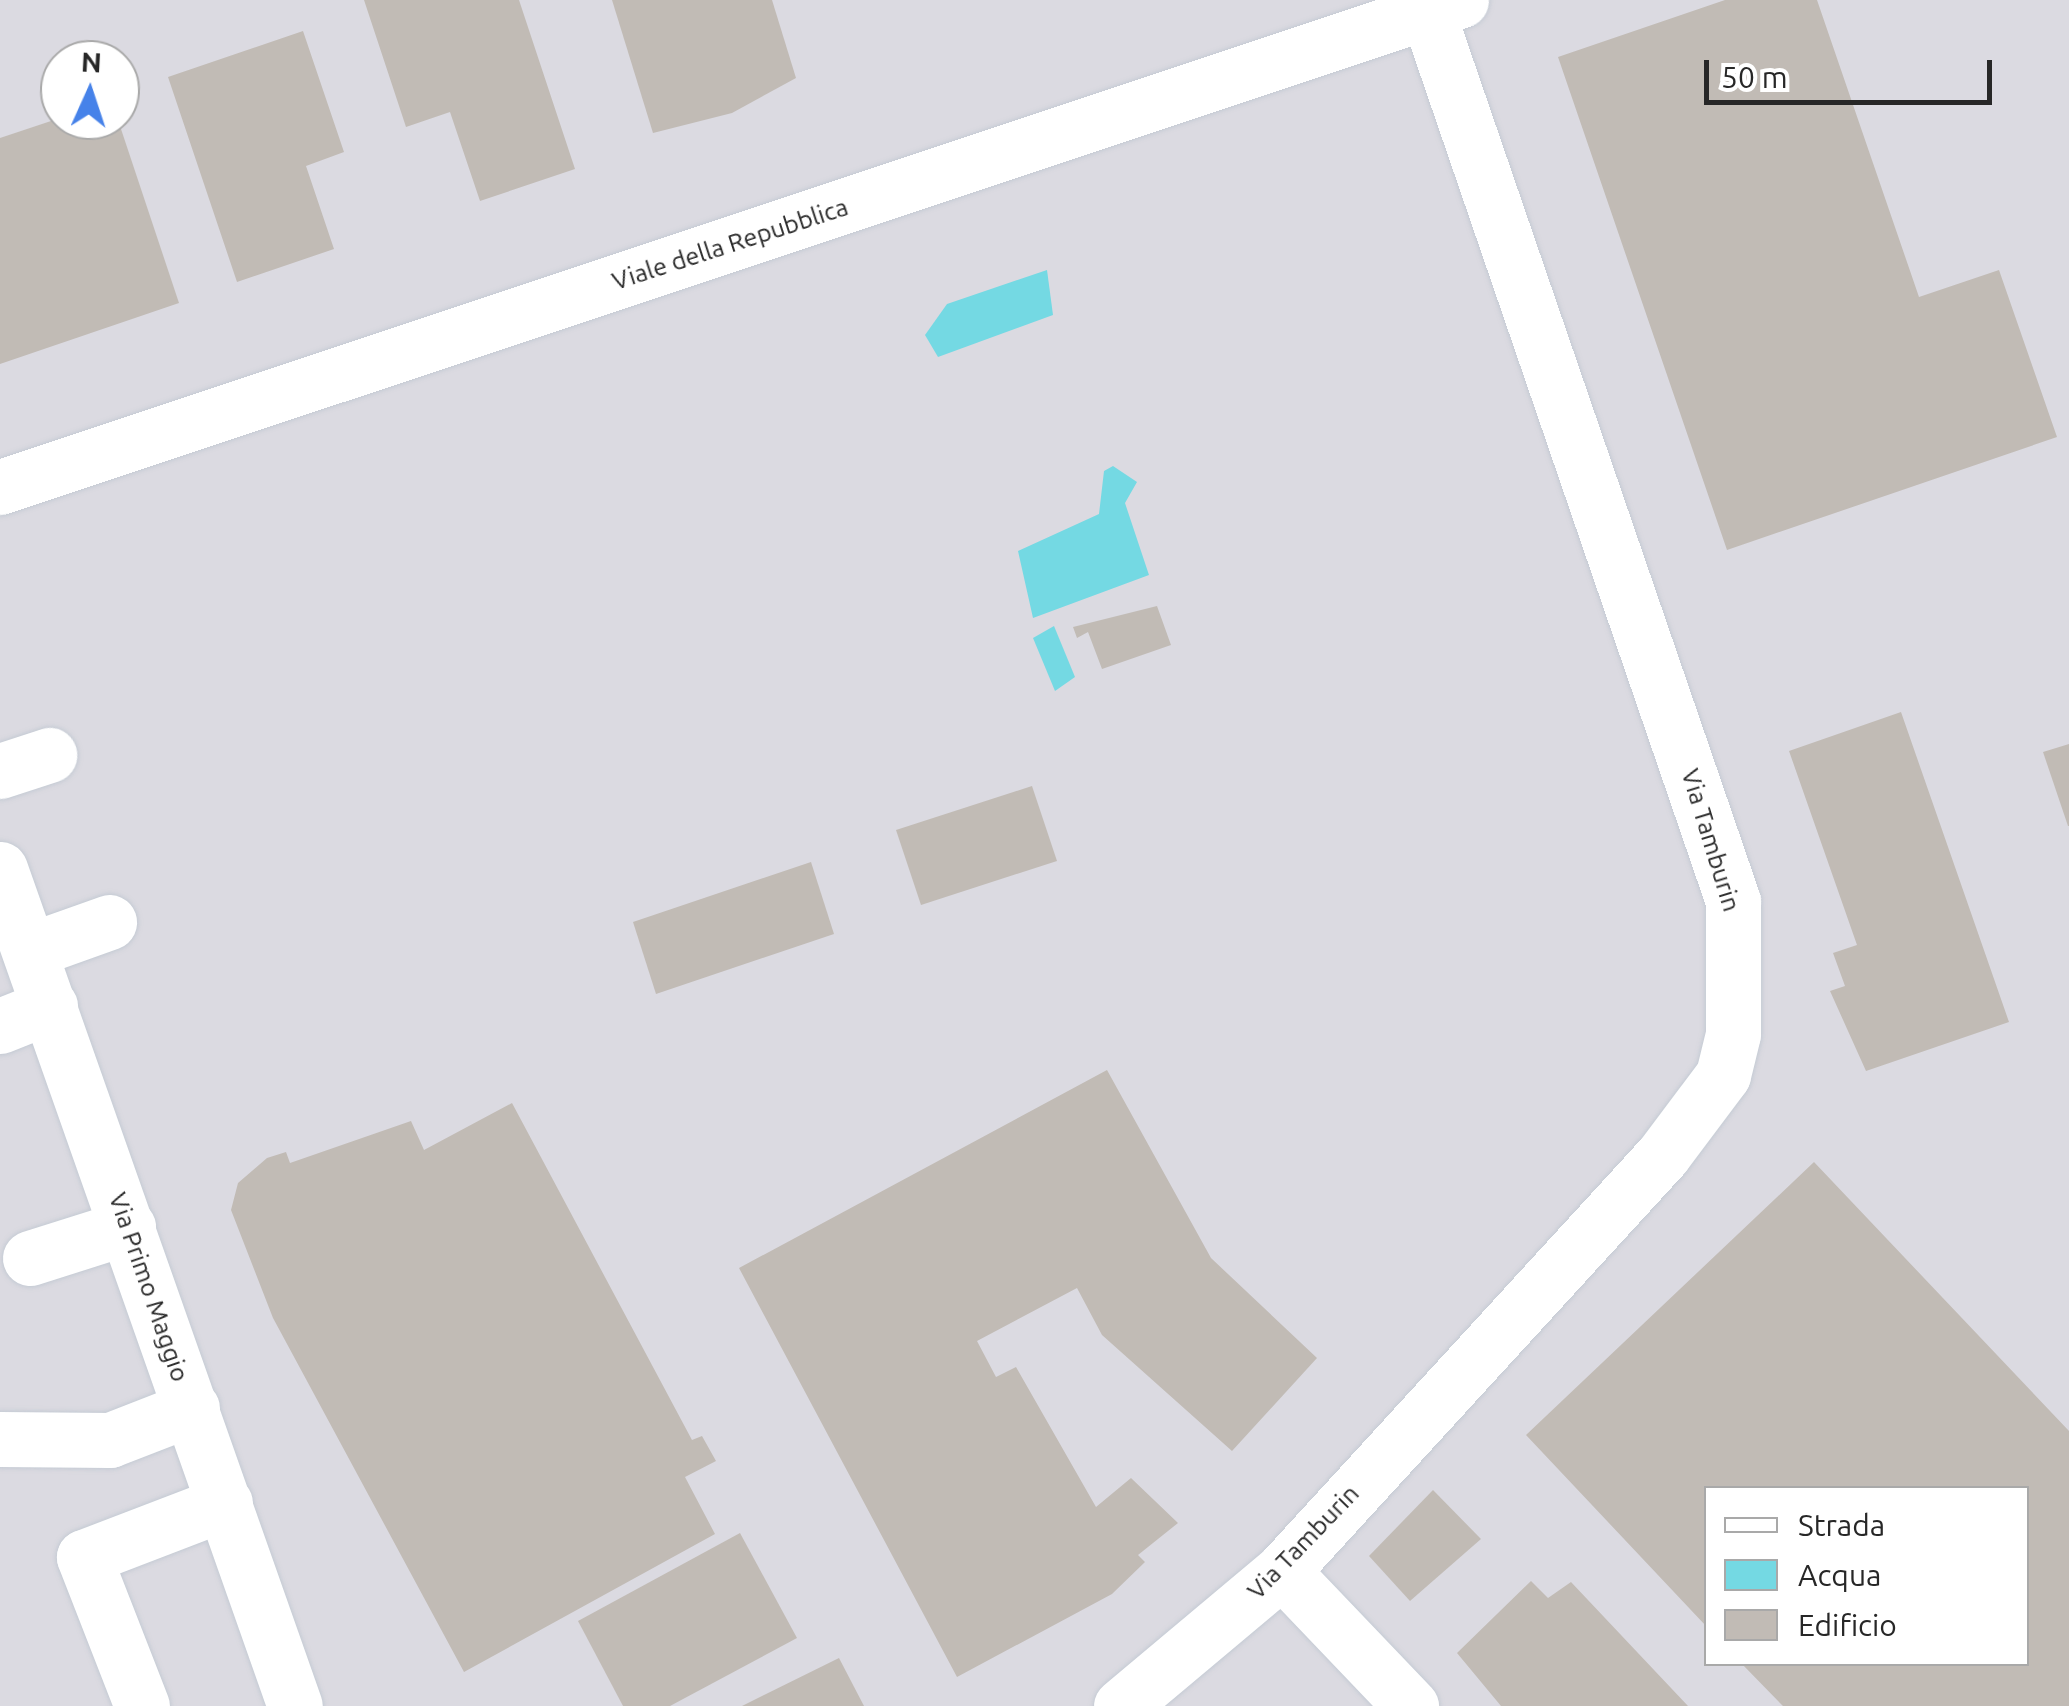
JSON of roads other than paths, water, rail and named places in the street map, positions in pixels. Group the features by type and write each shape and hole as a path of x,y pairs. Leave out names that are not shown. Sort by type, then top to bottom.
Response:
{"street":[{"name":"Viale della Repubblica","path":"0,487 1444,6"},
{"name":"Via Tamburin","path":"1121,1706 1282,1571 1704,1108 1723,1075 1737,1002 1739,944 1719,854 1444,6"},
{"name":"Via Primo Maggio","path":"0,869 295,1706"},
{"path":"31,950 109,922"},
{"path":"0,1026 50,1006"},
{"path":"30,1258 128,1227"},
{"path":"0,1439 110,1440 192,1408"},
{"path":"142,1706 84,1558 225,1503"},
{"path":"1282,1571 1410,1706"}],"water":[{"path":"1047,270 1053,315 938,357 925,335 947,304"},
{"path":"1113,466 1137,482 1125,503 1149,575 1033,618 1018,551 1099,514 1104,471"},
{"path":"1054,626 1075,677 1055,691 1033,638"}]}
